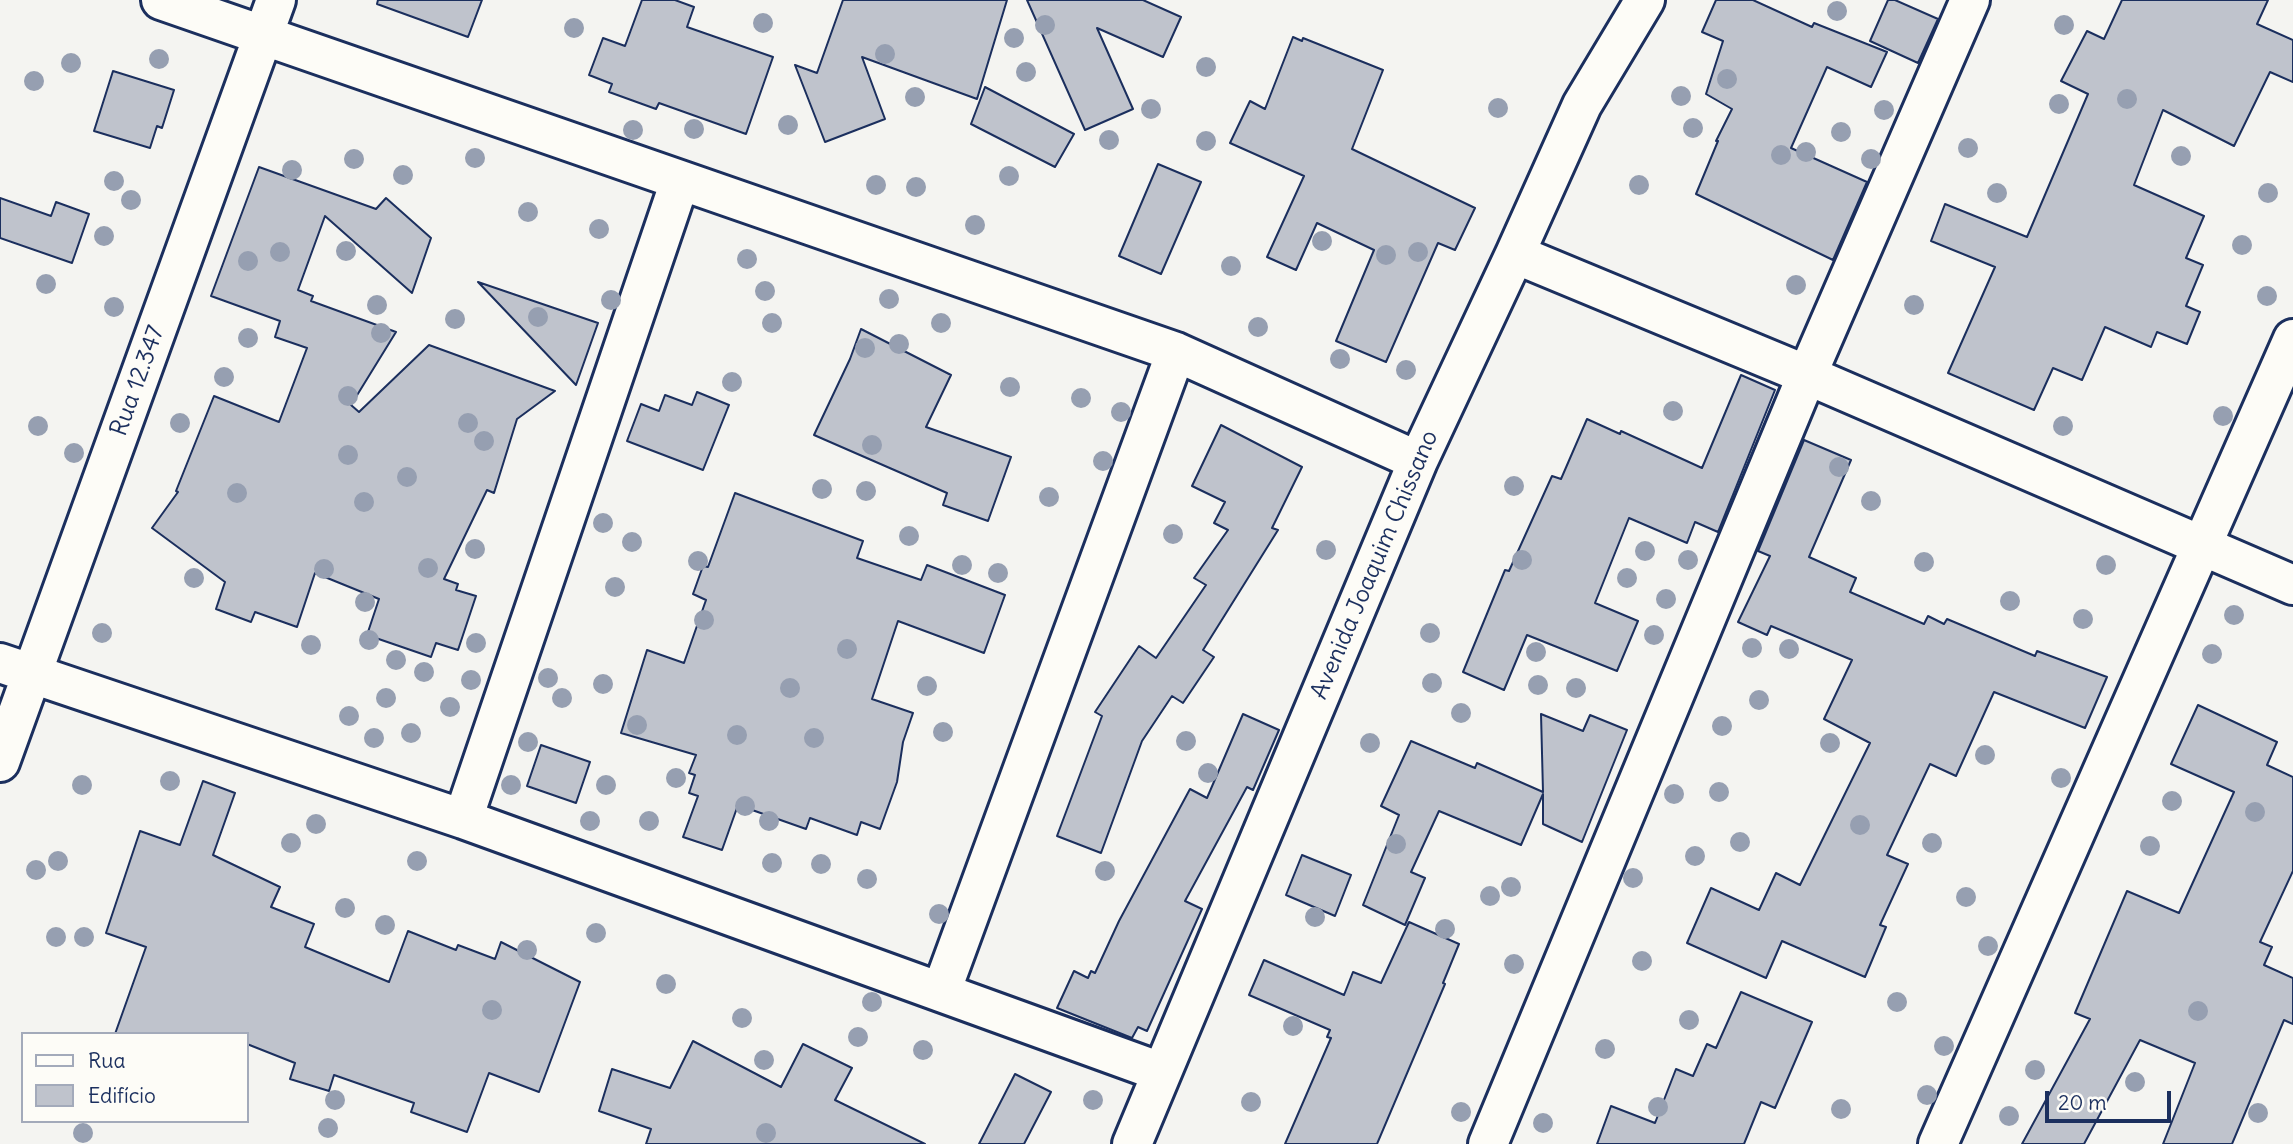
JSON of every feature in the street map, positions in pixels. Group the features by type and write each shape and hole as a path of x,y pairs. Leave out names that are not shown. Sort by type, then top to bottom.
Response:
{"street":[{"path":"161,0 269,17 680,181 1176,352 1418,461"},
{"path":"1488,1144 1807,375 1970,0"},
{"name":"Avenida Joaquim Chissano","path":"1132,1144 1418,461 1516,254 1582,105 1636,3"},
{"name":"Rua 12.347","path":"0,762 16,669 269,17"},
{"path":"463,819 680,181"},
{"path":"1516,254 1807,375 2293,584"},
{"path":"1938,1144 2293,339"},
{"path":"941,992 1176,352"},
{"path":"16,669 463,819 1161,1072"}],"building":[{"path":"378,0 482,0 468,37 377,4"},
{"path":"642,0 675,0 694,7 687,27 773,57 746,134 659,103 656,109 609,92 612,84 589,75 603,38 625,46"},
{"path":"843,0 1007,0 977,99 862,57 885,119 825,142 795,65 817,73"},
{"path":"1027,0 1143,0 1181,17 1163,57 1097,28 1133,109 1085,130"},
{"path":"1716,0 1753,0 1812,27 1814,23 1887,52 1871,87 1827,67 1791,148 1867,182 1833,260 1696,194 1716,141 1732,109 1706,94 1723,41 1702,32"},
{"path":"1888,0 1895,0 1938,19 1918,63 1870,41"},
{"path":"2122,0 2268,0 2257,24 2293,40 2293,82 2270,72 2234,146 2163,110 2134,185 2204,216 2186,258 2203,265 2186,306 2200,312 2187,344 2157,332 2151,347 2105,327 2082,380 2053,368 2034,410 1948,373 1995,267 1931,241 1945,204 2027,237 2088,94 2061,81 2087,31 2104,39"},
{"path":"1293,37 1302,41 1303,38 1383,70 1352,149 1475,208 1455,250 1438,243 1386,362 1336,341 1374,250 1317,223 1296,270 1267,257 1304,176 1230,143 1250,101 1265,109"},
{"path":"113,71 174,90 162,128 157,126 150,148 94,131"},
{"path":"985,87 1074,134 1055,167 971,124"},
{"path":"1158,164 1201,182 1161,274 1119,256"},
{"path":"259,167 376,209 386,198 431,238 412,293 325,216 298,290 313,296 311,301 396,332 351,405 359,412 429,345 555,391 517,419 494,493 487,490 444,579 458,584 456,590 476,596 458,650 436,643 431,657 367,635 379,599 315,573 297,627 255,612 251,622 216,609 225,582 152,528 178,492 176,491 214,396 279,422 307,348 275,337 280,321 211,296"},
{"path":"0,198 51,216 56,202 89,214 72,263 0,238"},
{"path":"478,282 598,323 576,385"},
{"path":"861,329 951,375 926,427 1011,457 988,521 943,505 947,493 814,435 850,359"},
{"path":"1741,375 1775,390 1718,532 1695,522 1687,543 1629,518 1595,603 1638,621 1617,671 1527,635 1504,690 1463,672 1505,570 1509,571 1552,476 1561,479 1587,419 1620,434 1621,431 1702,468"},
{"path":"697,392 729,405 703,470 627,441 641,404 659,411 665,395 692,405"},
{"path":"1221,425 1302,467 1272,528 1278,530 1203,650 1214,657 1183,703 1172,696 1142,741 1101,853 1057,836 1102,716 1095,712 1139,646 1156,658 1206,585 1194,578 1228,530 1214,523 1225,502 1192,486"},
{"path":"1804,440 1851,460 1809,557 1856,578 1850,592 1924,624 1928,616 1944,624 1947,619 2035,656 2037,651 2107,677 2085,728 1994,692 1956,776 1930,764 1887,855 1908,864 1880,925 1886,927 1865,977 1782,941 1766,978 1687,943 1711,888 1759,910 1776,873 1800,885 1870,743 1824,719 1852,660 1771,626 1767,635 1738,622 1770,556 1758,551"},
{"path":"735,493 863,541 857,558 921,580 927,565 1005,595 984,653 898,621 872,699 913,713 903,742 897,782 880,829 861,822 857,835 810,818 806,829 738,805 722,850 683,837 698,796 689,793 695,775 689,773 696,755 621,733 647,650 684,663 706,600 693,594 703,566 708,567"},
{"path":"2198,705 2277,742 2267,765 2293,777 2293,871 2260,942 2272,947 2264,965 2293,978 2293,1024 2284,1020 2232,1144 2163,1144 2195,1063 2140,1040 2084,1144 2022,1144 2090,1019 2075,1013 2127,891 2179,913 2234,792 2171,764"},
{"path":"1243,714 1279,730 1253,790 1247,787 1185,901 1202,909 1147,1031 1138,1027 1132,1038 1057,1008 1074,971 1088,978 1091,971 1095,973 1119,921 1190,789 1207,798"},
{"path":"1541,714 1583,731 1590,715 1627,730 1582,842 1543,824 1543,794 1521,845 1439,811 1411,872 1425,878 1405,925 1363,905 1399,815 1381,806 1411,741 1475,768 1477,763 1543,792"},
{"path":"541,745 590,762 576,803 527,786"},
{"path":"203,781 235,793 213,855 280,887 271,907 314,924 305,947 389,982 408,931 456,950 458,945 495,959 501,942 580,982 539,1092 489,1073 467,1132 411,1112 414,1103 334,1075 329,1091 290,1079 295,1063 248,1044 248,1032 116,1032 146,947 106,933 140,831 180,845"},
{"path":"1302,855 1351,875 1335,916 1286,895"},
{"path":"1409,922 1459,944 1443,983 1445,984 1377,1144 1285,1144 1331,1038 1327,1037 1330,1030 1249,995 1264,960 1344,995 1353,972 1381,983"},
{"path":"1741,992 1812,1022 1775,1108 1761,1102 1744,1144 1597,1144 1611,1106 1655,1123 1676,1069 1693,1076 1707,1044 1716,1048"},
{"path":"693,1041 781,1087 803,1044 852,1068 835,1100 925,1144 646,1144 651,1129 599,1111 612,1069 670,1088"},
{"path":"1015,1074 1051,1092 1024,1144 979,1144"}]}
